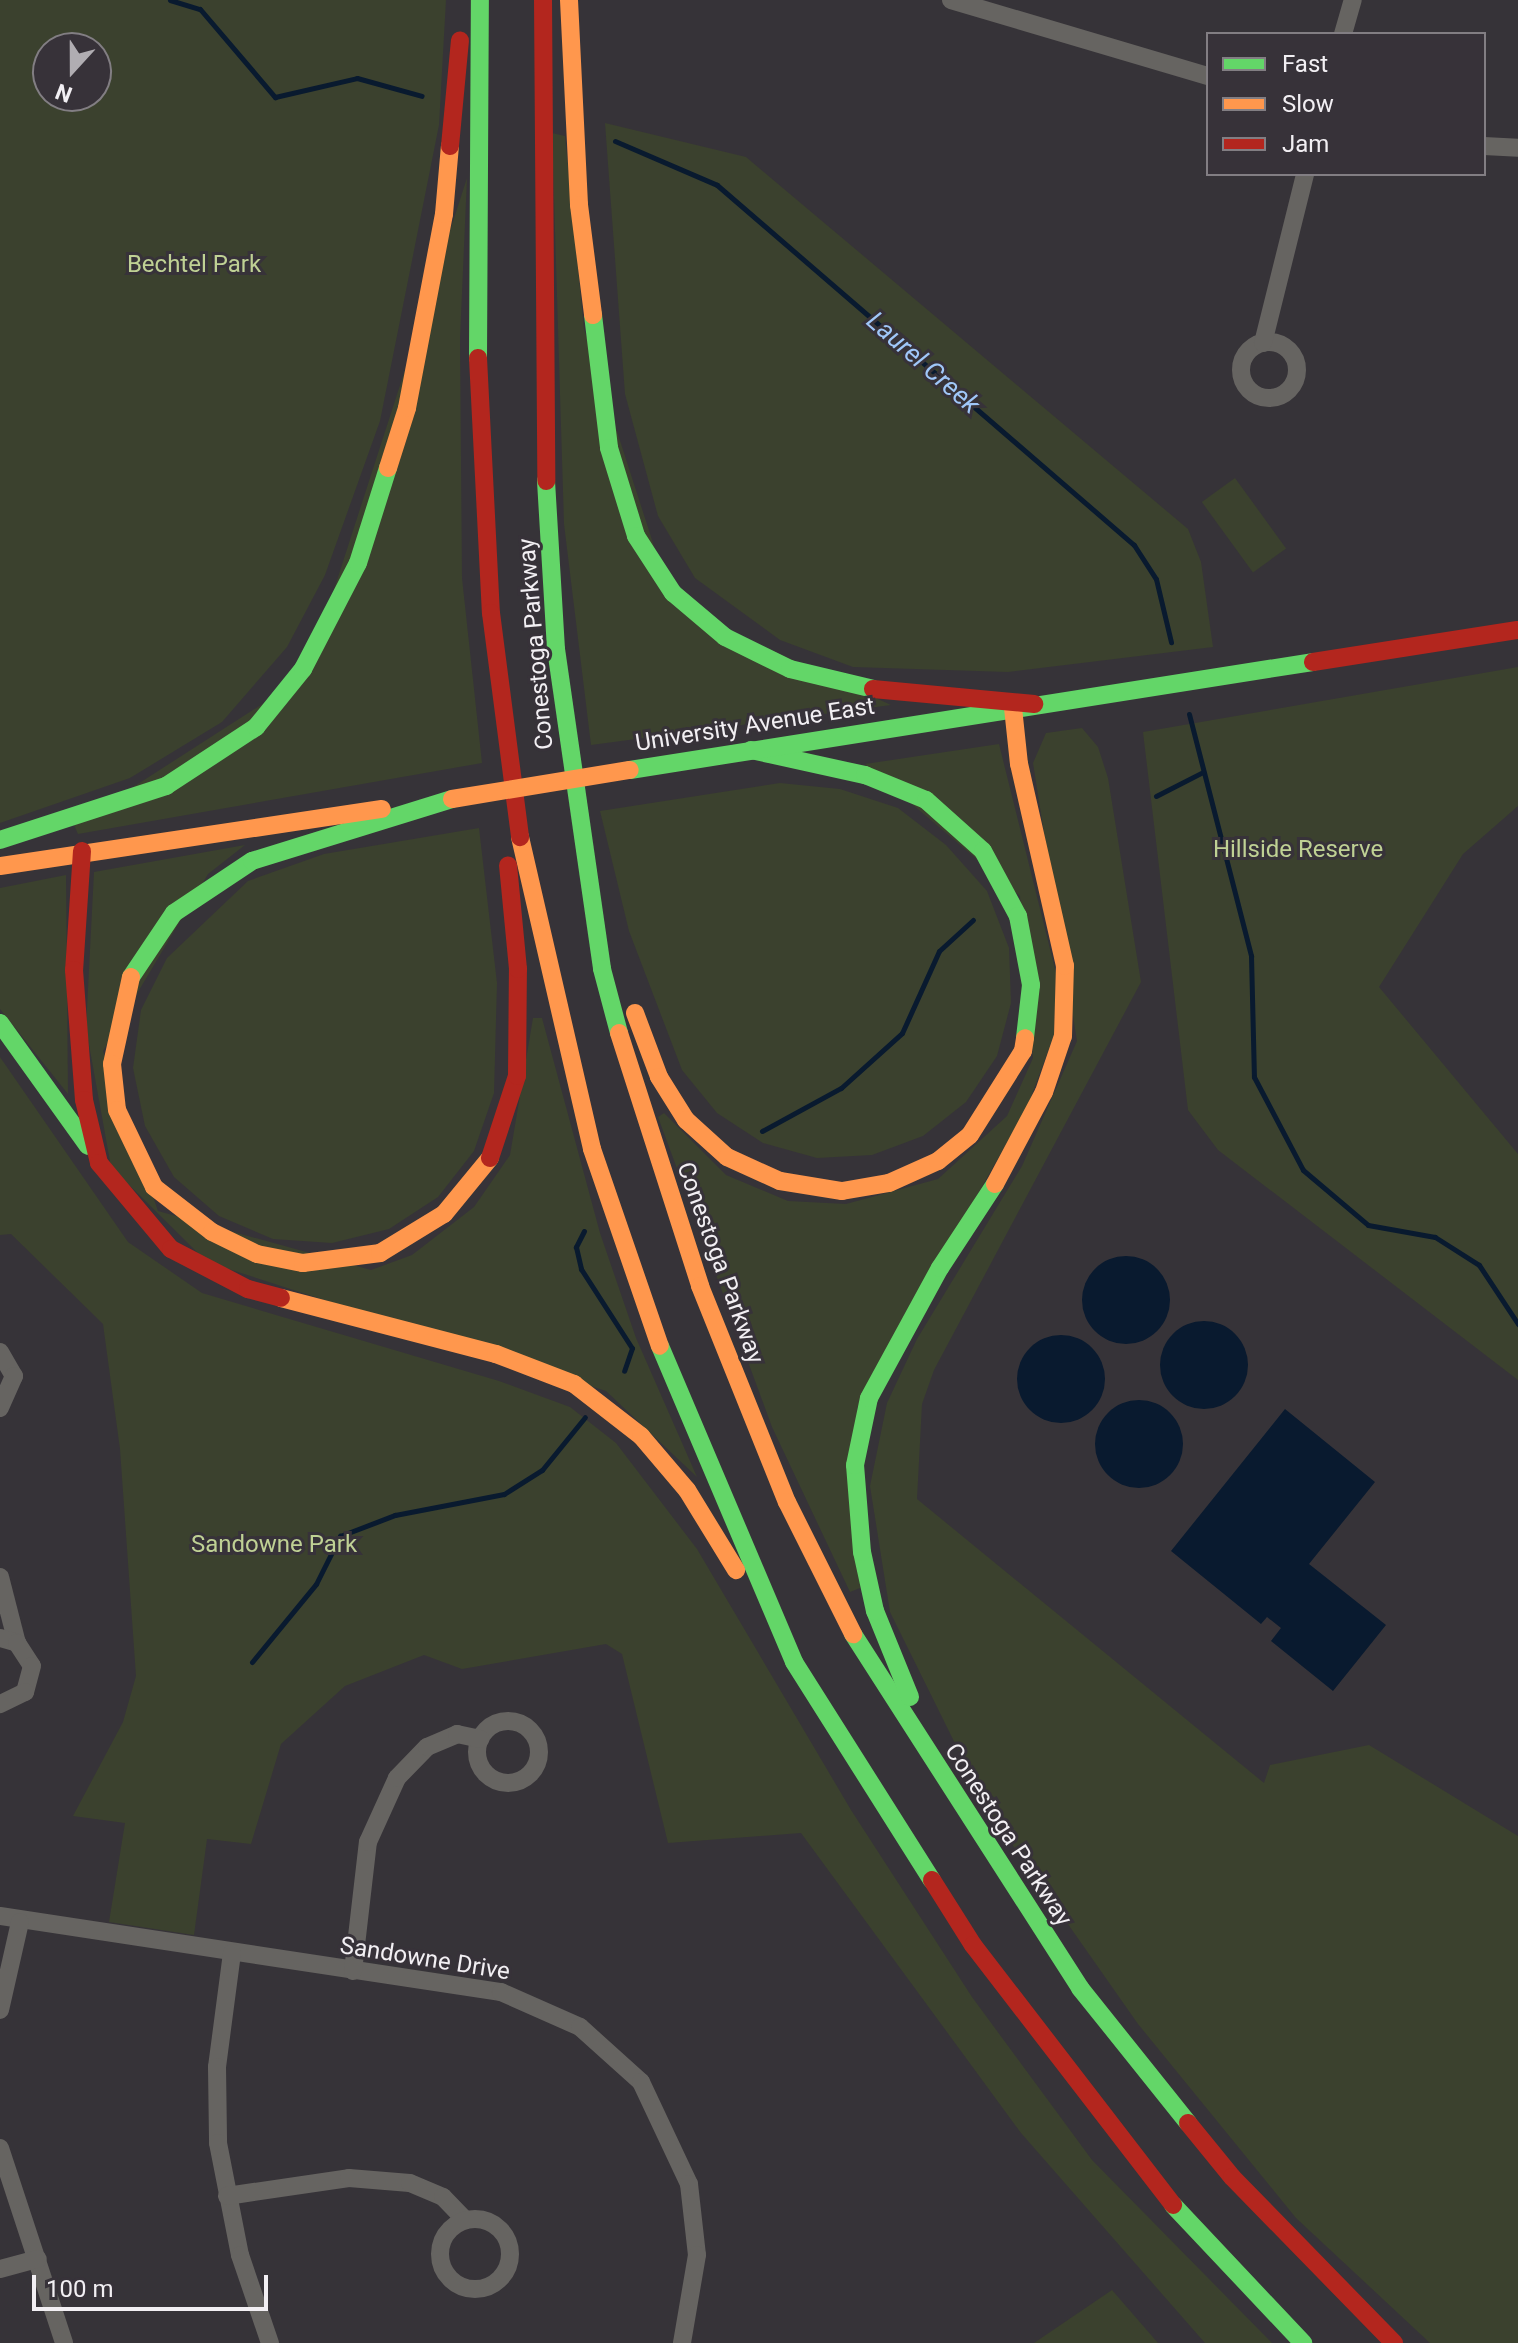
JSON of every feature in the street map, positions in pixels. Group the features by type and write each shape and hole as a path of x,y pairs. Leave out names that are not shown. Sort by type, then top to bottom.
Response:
{"main road":[{"path":"0,840 166,786 256,727 303,669 358,563 407,408 444,214 465,0"},
{"name":"Conestoga Parkway","path":"480,0 478,394 491,613 514,813 592,1149 656,1336 794,1662 973,1945 1044,2044 1146,2176 1303,2343"},
{"name":"Conestoga Parkway","path":"543,0 542,419 556,649 584,861 602,969 642,1117 700,1286 787,1502 858,1643 948,1790 1080,1988 1232,2177 1394,2343"},
{"path":"569,0 579,205 609,448 636,536 673,593 725,637 790,669 877,690 1035,704"},
{"name":"University Avenue East","path":"0,866 82,851 452,799 1035,704 1518,630"},
{"path":"948,1790 875,1611 862,1552 855,1465 869,1398 940,1268 1008,1162 1044,1092 1063,1036 1065,966 1057,914 1019,764 1013,708"},
{"path":"584,861 659,1077 686,1120 727,1157 780,1181 842,1191 889,1183 938,1161 970,1135 1023,1051 1031,985 1018,916 983,851 926,800 865,775 751,750"},
{"path":"452,799 252,861 174,913 128,982 112,1064 117,1110 154,1187 212,1232 257,1254 303,1263 380,1253 444,1214 484,1171 504,1129 517,1076 518,969 508,873 514,813"},
{"path":"82,851 77,1053 99,1163"},
{"path":"0,1023 99,1163 171,1249 248,1289 496,1354 574,1384 641,1436 687,1490 794,1662"}],"street":[{"path":"951,0 1206,75"},
{"path":"1344,32 1353,0"},
{"path":"1486,146 1518,148"},
{"path":"1263,343 1305,176"},
{"path":"0,1352 14,1376 0,1408"},
{"path":"0,1577 8,1641 32,1666 32,1677 17,1700 0,1704"},
{"path":"353,1971 368,1842 391,1789 427,1747 457,1734 480,1739"},
{"name":"Sandowne Drive","path":"0,1916 20,1922 501,1992 541,2006 614,2052 641,2082 689,2184 695,2220 694,2284 682,2343"},
{"path":"0,2010 20,1922"},
{"path":"232,1953 216,2103 227,2196 270,2343"},
{"path":"0,2148 64,2343"},
{"path":"227,2196 349,2178 410,2183 443,2197 465,2220"},
{"path":"0,2269 38,2259"}],"green space":[{"name":"Bechtel Park","path":"0,0 446,0 439,125 380,421 325,575 287,647 222,722 130,778 0,823"},
{"path":"605,123 746,157 1188,529 1201,562 1213,647 1008,672 853,667 780,640 695,578 658,516 625,394"},
{"path":"552,133 565,136 584,329 673,605 891,705 591,745 564,524"},
{"path":"467,178 460,339 462,578 482,763 78,834 74,825 306,676"},
{"path":"1235,478 1286,548 1253,572 1202,502"},
{"name":"Hillside Reserve","path":"1518,667 1518,806 1463,854 1379,987 1518,1154 1518,1380 1218,1150 1188,1110 1143,732"},
{"path":"1082,728 1098,747 1108,778 1141,982 934,1370 922,1404 917,1499 1264,1783 1270,1765 1369,1745 1518,1836 1518,2343 1430,2343 1296,2218 1138,2024 988,1810 890,1612 870,1486 887,1403 917,1339 1022,1166 1077,1041 1033,763 1046,733"},
{"path":"999,744 1056,973 1054,1035 1028,1105 857,1408 860,1588 850,1592 772,1427 658,1117 664,1113 726,1175 788,1201 846,1204 938,1179 1007,1116 1033,1058 1020,896 865,764"},
{"path":"780,783 840,789 898,808 946,845 987,891 1009,948 1011,1003 997,1056 966,1102 923,1136 872,1155 817,1158 763,1143 717,1113 682,1070 629,931 600,811"},
{"path":"479,828 497,983 494,1093 474,1151 438,1197 389,1229 332,1243 273,1239 219,1216 174,1177 145,1126 133,1068 141,1010 167,958 248,881 324,854"},
{"path":"245,845 208,874 103,1051 158,1211 371,1270 412,1255 474,1207 510,1155 533,1018 542,1018 600,1233 636,1338 697,1477 606,1391 207,1262 111,1167 86,1028 94,872"},
{"path":"66,875 68,1094 0,1009 0,888"},
{"name":"Sandowne Park","path":"0,1057 128,1242 202,1293 499,1381 570,1407 616,1443 697,1549 851,1810 972,1997 1092,2160 1272,2343 1205,2343 1021,2133 801,1833 668,1843 622,1654 606,1644 462,1669 424,1655 345,1686 281,1744 251,1844 207,1839 194,1935 109,1922 125,1823 73,1816 123,1722 136,1676 120,1449 103,1324 11,1234 0,1235"},
{"path":"1112,2290 1158,2343 1034,2343"}],"water":[{"path":"1126,1256 1143,1260 1157,1269 1166,1283 1170,1300 1166,1317 1157,1331 1143,1340 1126,1344 1109,1340 1095,1331 1086,1317 1082,1300 1086,1283 1095,1269 1109,1260"},
{"path":"1204,1321 1221,1325 1235,1334 1244,1348 1248,1365 1244,1382 1235,1396 1221,1405 1204,1409 1187,1405 1173,1396 1164,1382 1160,1365 1164,1348 1173,1334 1187,1325"},
{"path":"1061,1335 1078,1339 1092,1348 1101,1362 1105,1379 1101,1396 1092,1410 1078,1419 1061,1423 1044,1419 1030,1410 1021,1396 1017,1379 1021,1362 1030,1348 1044,1339"},
{"path":"1139,1400 1156,1404 1170,1413 1179,1427 1183,1444 1179,1461 1170,1475 1156,1484 1139,1488 1122,1484 1108,1475 1099,1461 1095,1444 1099,1427 1108,1413 1122,1404"},
{"path":"1285,1409 1375,1482 1309,1564 1386,1625 1333,1691 1271,1641 1281,1628 1267,1617 1261,1624 1171,1551"}],"waterway":[{"name":"Laurel Creek","path":"170,0 200,9 275,97 357,78 422,96"},
{"name":"Laurel Creek","path":"615,141 717,185 1134,545 1156,579 1171,642"},
{"path":"1189,714 1251,956 1254,1077 1303,1170 1368,1225 1435,1237 1479,1265 1518,1324"},
{"path":"1156,796 1203,772"},
{"path":"762,1131 841,1088 902,1033 939,951 973,920"},
{"path":"584,1231 576,1247 581,1269 632,1348 624,1371"},
{"path":"252,1662 316,1584 340,1536 395,1515 504,1494 542,1470 585,1417"}],"traffic: fast":[{"path":"478,358 480,0"},
{"path":"593,315 609,448 636,536 673,593 725,637 790,669 873,689"},
{"path":"0,840 166,786 256,727 303,669 358,563 388,468"},
{"path":"546,481 556,649 602,969 619,1033"},
{"path":"630,770 1313,662"},
{"path":"751,750 865,775 926,800 983,851 1018,916 1031,985 1025,1038"},
{"path":"131,977 174,913 252,861 452,799"},
{"path":"0,1023 88,1146"},
{"path":"910,1697 875,1611 862,1552 855,1465 869,1398 940,1268 995,1184"},
{"path":"660,1346 794,1662 932,1880"},
{"path":"853,1634 1080,1988 1188,2123"},
{"path":"1173,2205 1303,2343"}],"traffic: slow":[{"path":"569,0 579,205 593,315"},
{"path":"388,468 407,408 444,214 450,146"},
{"path":"995,1184 1044,1092 1063,1036 1065,966 1019,764 1013,708"},
{"path":"452,799 630,770"},
{"path":"0,866 382,809"},
{"path":"520,837 592,1149 660,1346"},
{"path":"131,977 112,1064 117,1110 154,1187 212,1232 257,1254 303,1263 380,1253 444,1214 490,1158"},
{"path":"635,1013 659,1077 686,1120 727,1157 780,1181 842,1191 889,1183 938,1161 970,1135 1023,1051 1025,1038"},
{"path":"619,1033 700,1286 787,1502 853,1634"},
{"path":"281,1298 496,1354 574,1384 641,1436 687,1490 736,1570"}],"traffic: jam":[{"path":"543,0 546,481"},
{"path":"450,146 460,40"},
{"path":"478,358 491,613 520,837"},
{"path":"1313,662 1518,630"},
{"path":"873,689 1034,704"},
{"path":"82,851 74,970 84,1100 99,1163 171,1249 248,1289 281,1298"},
{"path":"490,1158 517,1076 518,969 508,865"},
{"path":"932,1880 973,1945 1173,2205"},
{"path":"1188,2123 1232,2177 1394,2343"}]}
